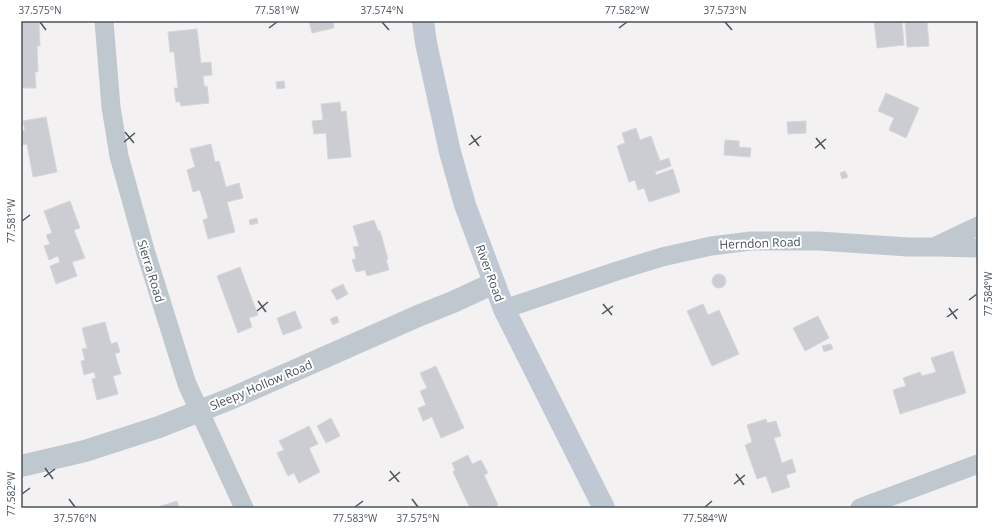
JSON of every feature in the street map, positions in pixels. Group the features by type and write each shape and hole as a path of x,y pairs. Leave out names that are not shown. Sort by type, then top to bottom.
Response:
{"main road":[{"name":"River Road","path":"422,21 450,152 466,206 494,283 504,309 604,508"}],"street":[{"name":"Sierra Road","path":"104,21 111,107 118,156 144,250 188,384 244,508"},
{"path":"936,247 978,226"},
{"name":"Herndon Road","path":"504,309 662,257 711,246 751,241 804,241 908,247 978,248"},
{"name":"Sleepy Hollow Road","path":"21,466 84,452 159,427 238,396 494,283"},
{"path":"860,508 978,464"}],"building":[{"path":"21,21 39,21 40,46 37,46 38,72 35,72 36,88 21,88"},
{"path":"309,21 333,21 334,28 312,33"},
{"path":"874,21 902,21 904,45 877,48"},
{"path":"905,21 927,21 929,46 907,47"},
{"path":"197,29 201,63 211,62 212,75 203,76 204,86 207,86 209,103 181,106 180,102 176,102 174,88 178,88 174,52 170,52 168,32"},
{"path":"284,81 285,88 277,89 276,82"},
{"path":"886,93 919,108 906,138 889,130 894,118 878,111"},
{"path":"340,102 341,112 346,111 351,157 328,159 326,133 314,134 312,121 323,120 321,104"},
{"path":"46,117 57,172 33,177 27,144 21,145 21,131 25,130 23,121"},
{"path":"806,121 806,133 788,134 787,122"},
{"path":"636,128 640,140 651,136 660,161 669,158 671,166 655,172 656,175 673,169 680,192 649,202 644,188 638,190 635,180 629,182 617,146 625,143 622,133"},
{"path":"725,140 739,141 739,147 751,148 750,157 724,155"},
{"path":"211,144 215,162 219,161 226,187 239,183 243,198 227,202 235,232 208,239 203,220 208,218 200,190 193,192 187,170 195,167 190,149"},
{"path":"845,171 848,177 842,179 840,173"},
{"path":"70,201 80,228 74,230 85,258 72,262 77,276 56,284 50,266 60,262 58,256 49,260 44,246 50,244 46,235 52,233 44,211"},
{"path":"257,218 258,223 250,225 249,220"},
{"path":"374,220 378,231 380,231 388,259 386,260 389,270 367,276 365,270 356,272 352,260 356,258 353,247 359,246 353,226"},
{"path":"240,267 258,315 249,318 252,327 238,333 217,276"},
{"path":"716,274 722,274 726,278 726,284 722,288 716,288 712,284 712,278"},
{"path":"343,284 348,294 337,300 331,290"},
{"path":"703,304 708,315 719,310 739,354 712,366 687,311"},
{"path":"295,311 302,328 283,335 277,318"},
{"path":"337,316 339,322 333,325 330,319"},
{"path":"818,316 829,338 805,351 793,328"},
{"path":"105,322 111,344 117,342 120,352 115,354 121,374 113,376 118,394 97,400 92,379 96,378 94,372 84,375 81,361 85,360 82,349 87,348 82,328"},
{"path":"831,344 833,349 824,352 822,346"},
{"path":"953,351 966,393 900,414 893,390 906,386 903,378 920,372 922,376 936,372 931,358"},
{"path":"436,366 464,428 441,438 432,417 423,421 418,408 426,405 420,391 427,388 420,373"},
{"path":"331,418 340,436 326,443 317,426"},
{"path":"766,419 767,423 776,421 781,436 774,438 782,463 792,459 796,472 786,475 790,487 772,493 766,476 757,479 745,445 752,442 747,425"},
{"path":"309,426 318,444 309,448 320,472 299,483 294,473 288,476 277,453 284,450 279,441"},
{"path":"468,455 472,464 481,460 488,473 484,475 498,505 492,508 470,508 453,472 455,470 452,463"},
{"path":"177,501 179,508 155,508"}]}
